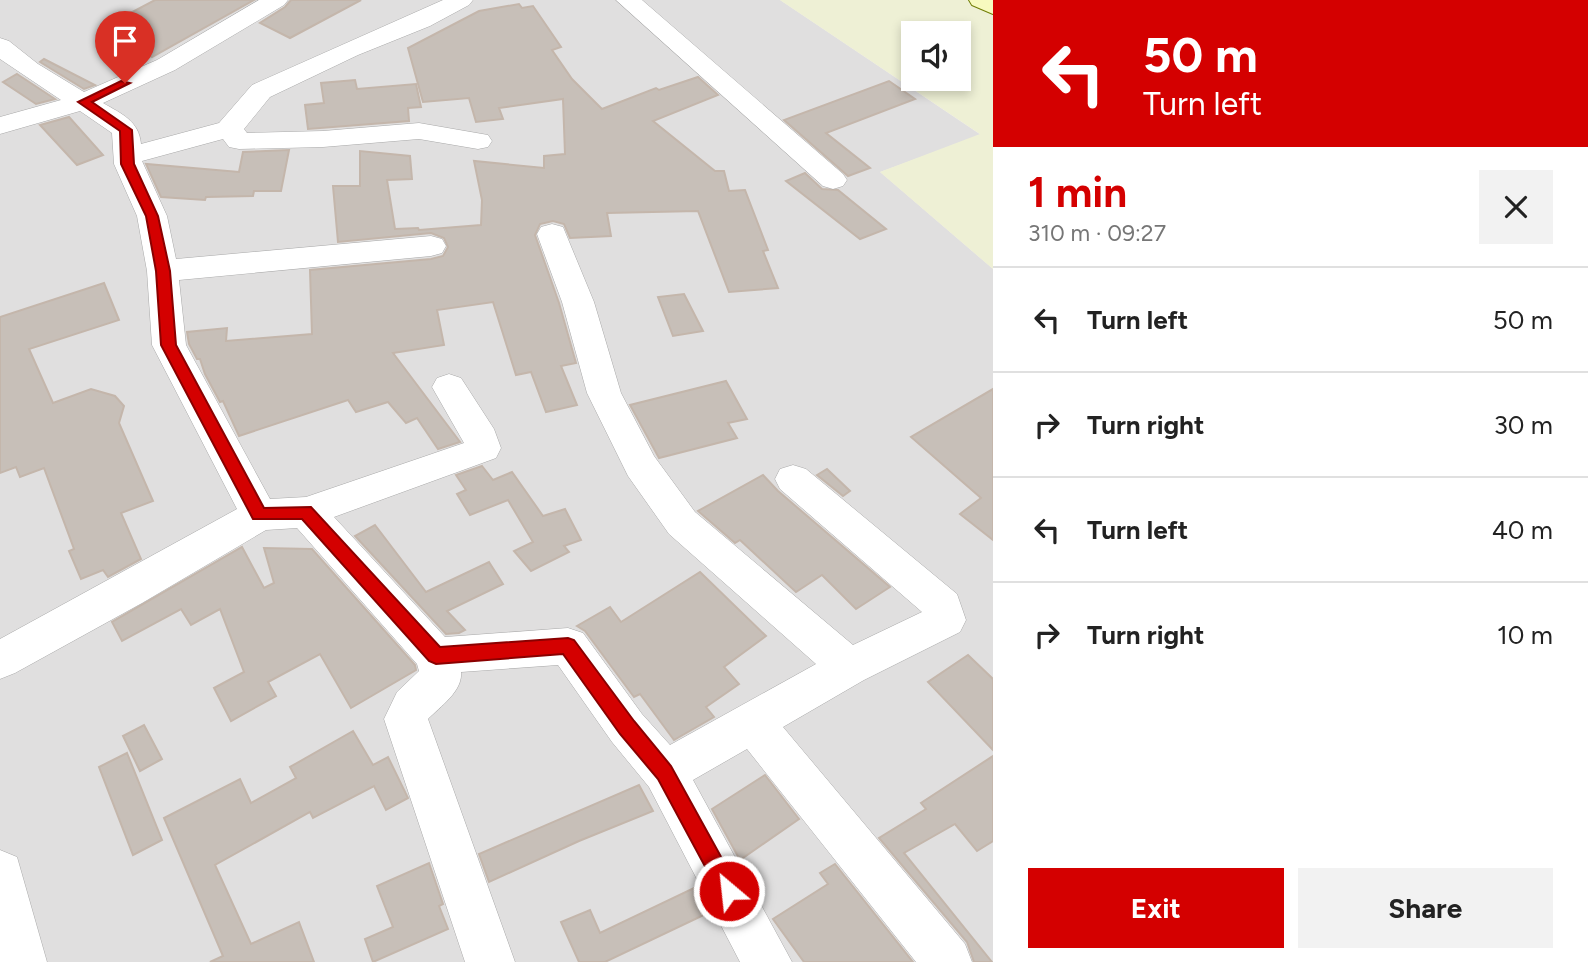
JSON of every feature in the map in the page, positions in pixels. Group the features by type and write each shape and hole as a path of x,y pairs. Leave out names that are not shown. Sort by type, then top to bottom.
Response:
{"street":[{"path":"0,127 83,102 166,65 276,0"},
{"path":"127,156 229,129 261,91 349,50 421,21 461,0"},
{"path":"628,0 833,180"},
{"path":"981,0 993,6"},
{"path":"0,46 19,65 126,130 128,164 152,216 163,271 169,345 259,515"},
{"path":"229,129 239,141 323,139 419,131 478,141"},
{"path":"552,234 578,302 604,393 641,466 682,523 849,667"},
{"path":"163,271 431,246"},
{"path":"0,660 128,591 259,515 306,512 478,452 483,448 481,439 449,387"},
{"path":"665,772 849,667 946,620 947,613 943,606 793,480"},
{"path":"306,512 436,656 442,677 412,706 406,719 490,962"},
{"path":"436,656 568,646 627,728 665,772 767,962"},
{"path":"752,722 947,962"},
{"path":"0,874 22,962"}],"shaded area":[{"path":"0,0 780,0 901,81 901,91 915,91 981,135 880,172 993,269 993,962 0,962"}],"green space":[{"path":"780,0 993,0 993,269 880,172 980,134 916,91 971,91 971,21 901,21 901,81"}],"building":[{"path":"155,0 254,0 152,57 100,29"},
{"path":"291,0 361,0 290,38 260,23"},
{"path":"519,4 522,8 533,6 561,47 552,50 572,79 602,109 656,88 659,90 698,77 718,95 653,121 715,171 724,171 729,191 745,190 768,250 763,251 778,288 729,292 698,211 607,213 611,236 570,238 564,224 553,221 540,224 535,235 559,303 576,363 561,366 577,405 546,412 531,372 516,375 493,302 437,310 444,345 393,353 460,442 438,449 417,418 406,423 388,402 356,412 348,400 239,436 223,401 220,402 200,359 197,359 189,344 187,332 227,328 226,341 312,334 310,270 431,259 443,256 448,247 444,238 431,233 338,242 333,186 360,186 360,151 410,156 412,179 387,180 395,229 419,230 481,225 482,200 474,161 544,168 544,156 565,154 563,99 499,108 503,119 476,122 469,98 423,102 408,48 479,11"},
{"path":"44,59 95,85 84,89 40,62"},
{"path":"17,74 55,99 36,104 3,82"},
{"path":"355,80 357,89 416,84 421,107 408,108 409,121 308,129 305,105 324,103 321,83"},
{"path":"889,81 915,99 826,133 870,168 848,176 784,120"},
{"path":"69,117 103,155 77,165 40,125"},
{"path":"289,150 281,191 254,191 253,196 206,197 205,200 161,197 146,164 239,172 243,152"},
{"path":"805,173 822,189 838,190 886,229 860,239 786,181"},
{"path":"104,283 119,320 29,349 53,403 91,389 115,396 124,406 119,423 153,501 121,513 141,559 108,577 103,570 81,579 69,551 74,549 44,468 20,477 16,467 0,473 0,317"},
{"path":"684,294 703,331 673,336 658,297"},
{"path":"726,381 747,419 728,423 737,438 659,458 630,405"},
{"path":"993,389 993,540 960,514 981,498 911,437"},
{"path":"482,466 493,480 512,472 543,516 565,509 581,540 564,546 569,552 531,571 514,551 533,542 508,500 470,515 457,494 466,490 456,475"},
{"path":"827,469 850,491 843,496 817,475"},
{"path":"763,475 890,587 856,609 822,575 796,592 740,540 735,543 698,511"},
{"path":"375,525 426,592 489,562 503,584 447,611 465,630 446,634 355,536"},
{"path":"242,547 264,588 274,583 264,548 312,549 415,665 416,670 351,708 320,654 268,682 276,696 231,721 214,688 244,672 220,609 191,625 181,609 122,641 112,622"},
{"path":"700,572 766,636 724,667 739,684 706,707 714,717 674,740 640,694 634,697 585,631 577,626 610,607 621,622"},
{"path":"968,655 993,679 993,750 928,682"},
{"path":"144,725 162,759 140,771 123,736"},
{"path":"353,731 373,765 388,757 408,798 386,810 374,786 313,818 310,812 215,865 251,944 299,922 314,962 210,962 223,956 164,818 240,779 251,803 296,778 290,767"},
{"path":"127,753 162,840 133,855 99,767"},
{"path":"993,756 993,841 977,851 955,824 904,853 992,962 974,962 967,942 879,838 926,809 921,803"},
{"path":"765,775 799,819 740,860 712,809"},
{"path":"639,785 653,811 489,882 479,854"},
{"path":"429,863 443,904 439,906 448,929 373,962 365,939 393,927 377,886"},
{"path":"835,864 913,962 804,962 773,919 828,884 820,873"},
{"path":"696,887 710,912 605,962 579,962 561,922 590,910 600,933"}],"route":[{"path":"125,83 83,102 126,130 128,164 152,216 163,271 169,345 259,515 306,512 436,656 568,646 627,728 665,772 729,891"}]}
